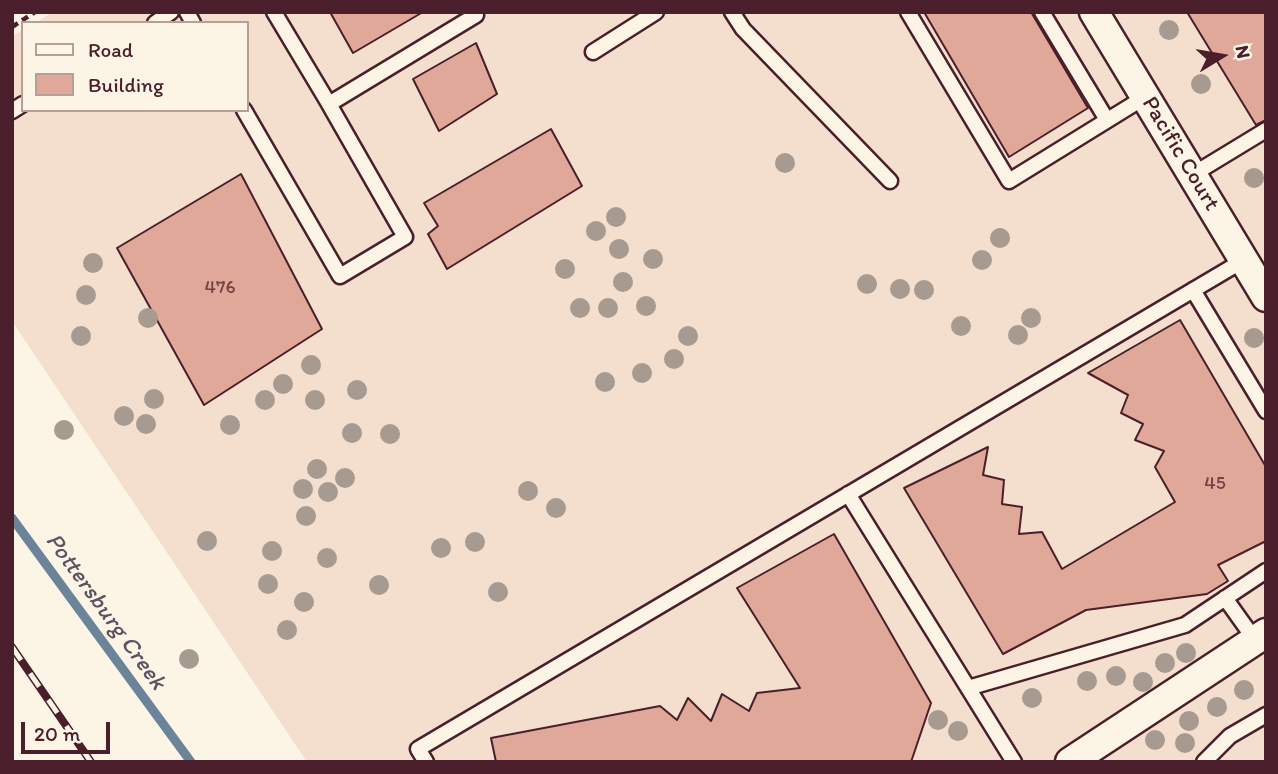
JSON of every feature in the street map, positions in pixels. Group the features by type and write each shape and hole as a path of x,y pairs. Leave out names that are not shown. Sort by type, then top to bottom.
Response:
{"street":[{"name":"Pacific Court","path":"1094,12 1266,296"},
{"path":"1070,762 1260,637"}],"lane":[{"path":"245,112 340,276 405,237 274,12"},
{"path":"593,52 656,12"},
{"path":"732,12 743,29 890,181"},
{"path":"908,12 1009,181 1144,97"},
{"path":"1042,12 1107,120"},
{"path":"329,104 477,15"},
{"path":"1192,175 1266,130"},
{"path":"426,762 418,749 1244,260"},
{"path":"1193,290 1266,411"},
{"path":"848,494 1014,762"},
{"path":"968,688 1185,625 1266,571"},
{"path":"1224,598 1260,637"},
{"path":"1204,762 1230,736 1266,715"}],"shaded area":[{"path":"53,12 1266,12 1266,762 307,762 12,321 12,36 21,31 21,112 248,112 248,21 38,21"}],"building":[{"path":"330,12 423,12 353,53"},
{"path":"924,12 1031,12 1088,108 1009,157"},
{"path":"1187,12 1266,12 1266,120 1256,125"},
{"path":"476,43 497,94 439,131 413,79"},
{"path":"551,129 582,186 447,269 428,234 438,226 424,203"},
{"path":"241,174 322,329 204,405 117,248"},
{"path":"1180,320 1266,467 1266,541 1218,565 1228,581 1207,594 1086,610 1003,654 904,488 988,447 983,475 1004,480 1002,504 1022,507 1019,534 1042,532 1062,569 1175,502 1155,467 1164,451 1135,440 1143,424 1121,413 1128,395 1088,373"},
{"path":"834,534 931,703 911,762 496,762 491,738 660,706 677,720 688,698 711,721 722,694 749,711 757,693 800,688 737,588"}],"waterway":[{"name":"Pottersburg Creek","path":"12,518 191,762"}],"railway":[{"path":"12,647 91,762"}]}
